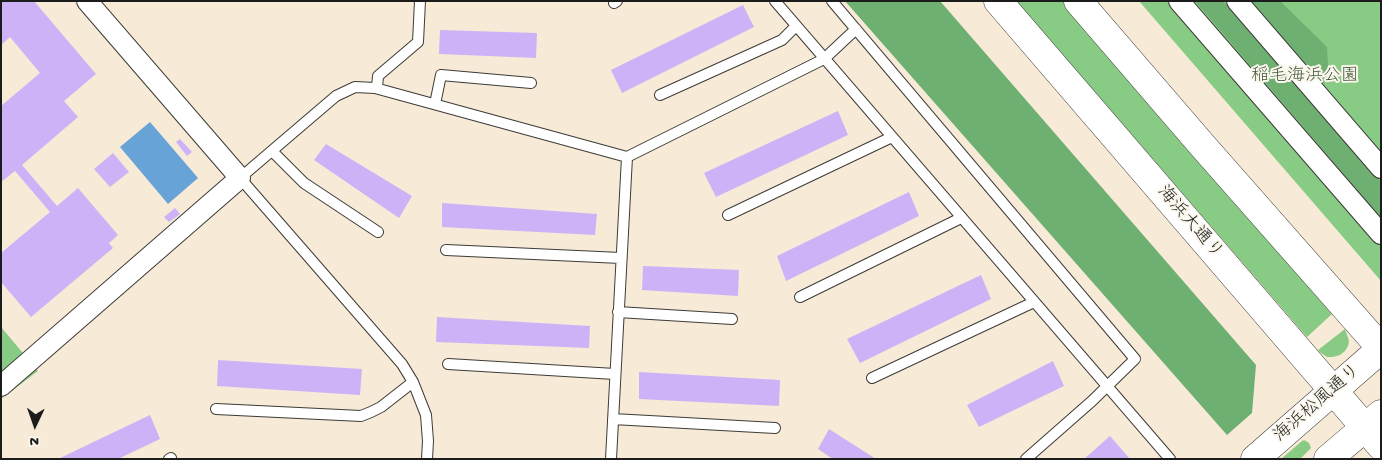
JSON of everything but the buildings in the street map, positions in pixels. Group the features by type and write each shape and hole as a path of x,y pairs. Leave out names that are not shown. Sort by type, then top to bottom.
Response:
{"street":[{"path":"1,386 240,178 88,1"},
{"name":"海浜大通り","path":"998,1 1333,391 1376,429"},
{"path":"1078,1 1202,146 1381,348"},
{"path":"1179,1 1381,234"},
{"path":"1236,1 1381,168"},
{"name":"海浜松風通り","path":"1255,459 1381,348"},
{"path":"1328,459 1376,429"}],"lane":[{"path":"377,88 378,76 418,42 420,1"},
{"path":"775,1 1170,459"},
{"path":"832,1 1135,359 1107,387 1026,459"},
{"path":"660,95 782,40 796,26"},
{"path":"427,459 426,415 413,382 402,364 240,178 336,96 355,88 377,88 627,157 824,59 856,29"},
{"path":"434,104 441,76 531,83"},
{"path":"728,215 892,137"},
{"path":"272,151 304,183 378,232"},
{"path":"611,459 627,157"},
{"path":"800,296 961,218"},
{"path":"446,250 621,258"},
{"path":"872,378 1034,302"},
{"path":"618,312 732,319"},
{"path":"448,364 615,374"},
{"path":"216,409 361,416 381,407 413,382"},
{"path":"613,419 775,428"}],"green space":[{"path":"845,1 940,1 1256,365 1252,413 1227,435"},
{"path":"1016,1 1063,1 1332,314 1307,337"},
{"name":"稲毛海浜公園","path":"1139,1 1381,1 1381,281"},
{"path":"1195,1 1223,1 1381,182 1381,217"},
{"path":"1243,1 1280,1 1327,47 1329,81 1314,85"},
{"path":"1,327 38,371 1,399"},
{"path":"1345,329 1349,341 1345,351 1340,355 1327,357 1318,350"},
{"path":"1304,440 1309,443 1311,448 1300,459 1281,459 1302,441"}],"water":[{"path":"150,122 198,178 168,204 120,147"}]}
